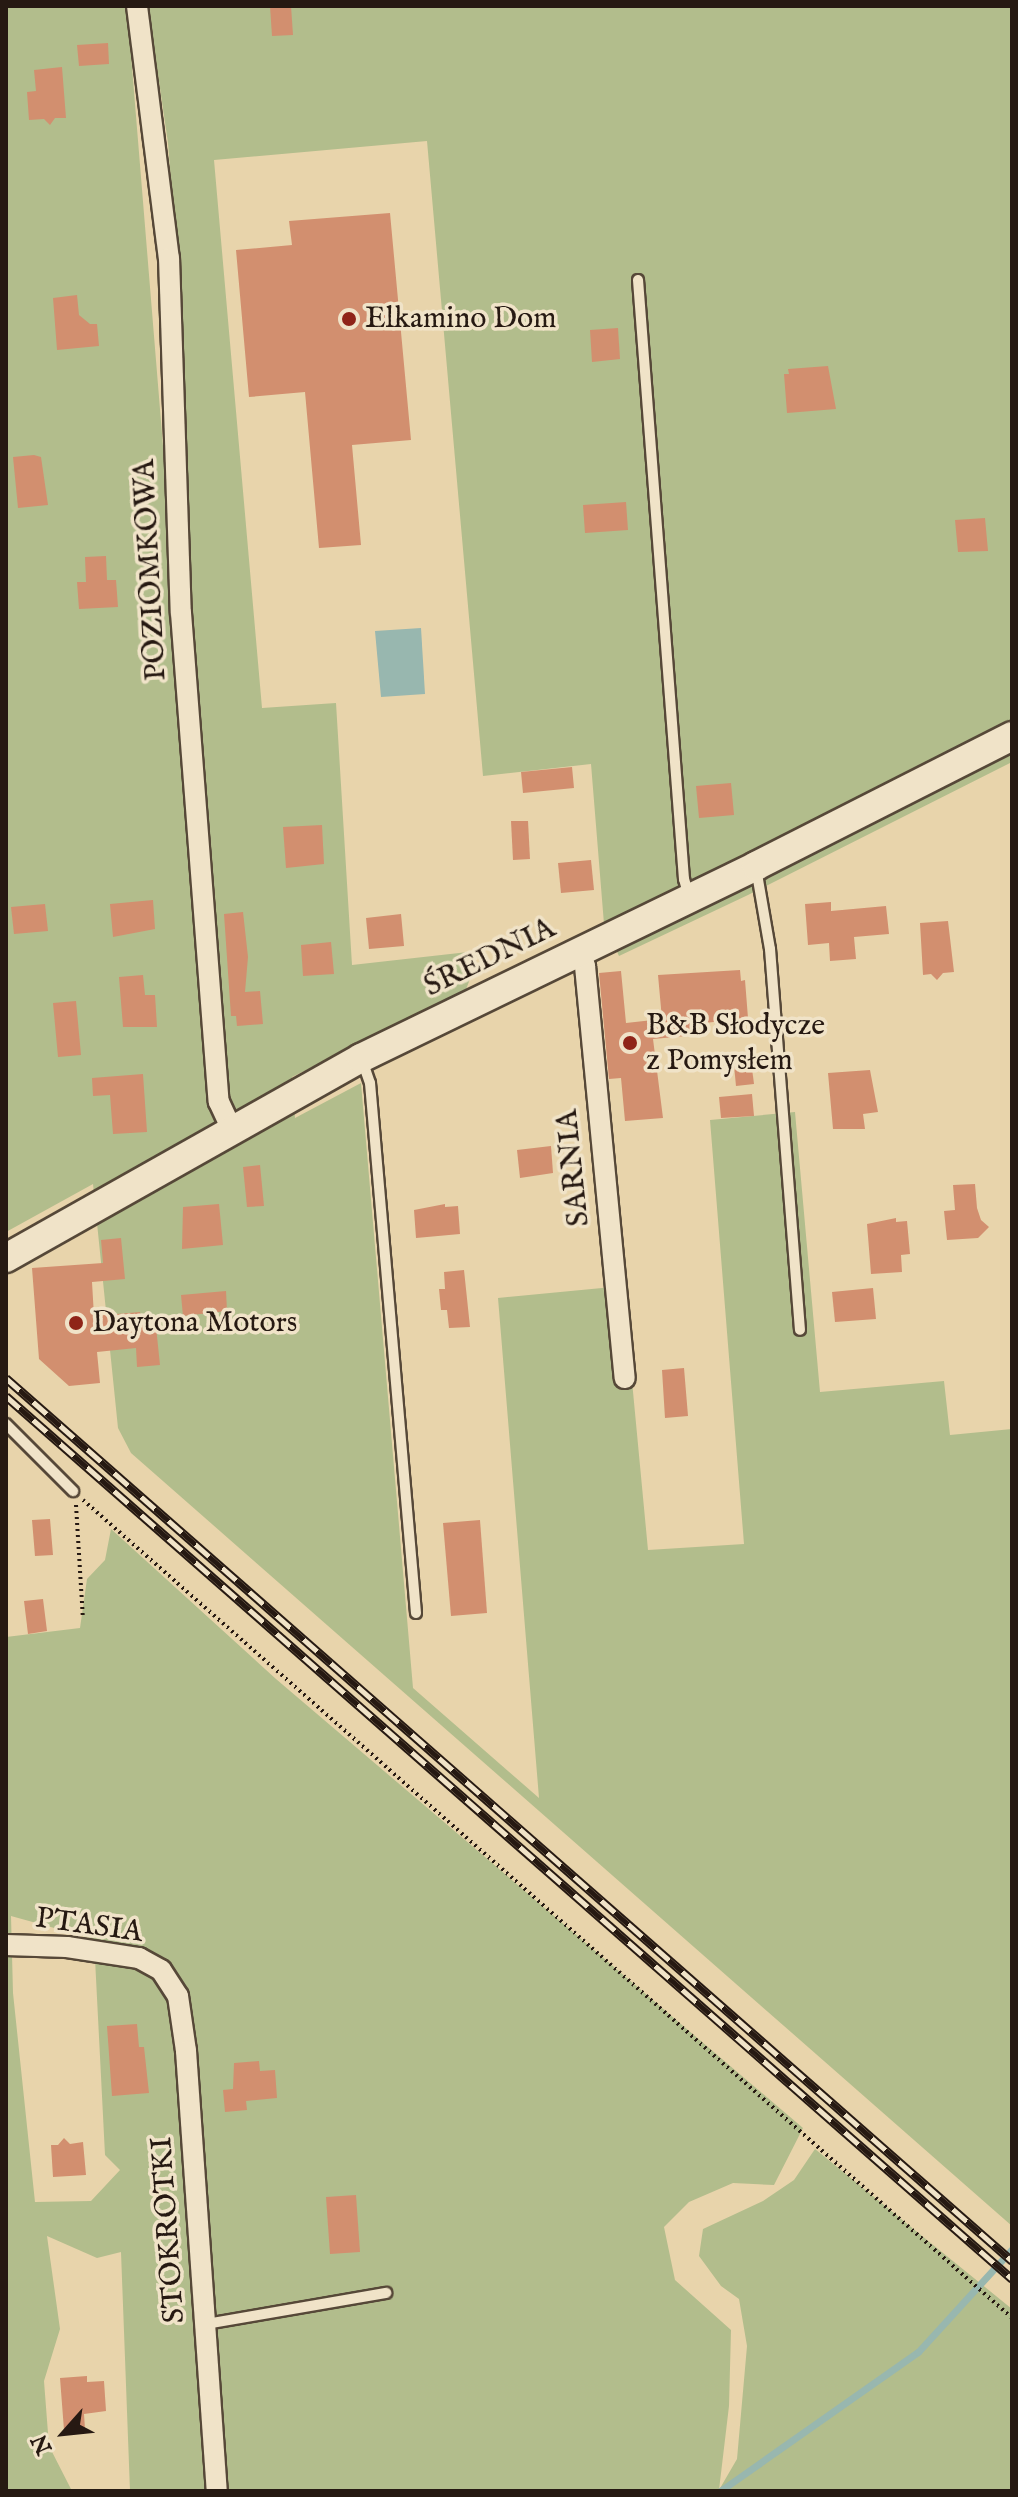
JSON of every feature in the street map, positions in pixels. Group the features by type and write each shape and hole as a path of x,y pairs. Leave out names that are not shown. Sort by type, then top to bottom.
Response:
{"street":[{"name":"POZIOMKOWA","path":"137,6 169,258 181,613 219,1102 231,1128"},
{"name":"ŚREDNIA","path":"6,1258 231,1128 361,1058 756,866 1012,736"},
{"name":"SARNIA","path":"580,952 585,966 625,1378"},
{"name":"PTASIA","path":"6,1945 109,1953 139,1958 161,1970"},
{"name":"STOKROTKI","path":"161,1970 178,1996 186,2051 217,2491"}],"lane":[{"path":"638,280 684,879 689,899"},
{"path":"756,866 763,889 770,949 800,1330"},
{"path":"361,1058 370,1083 416,1613"},
{"path":"6,1424 73,1491"},
{"path":"206,2324 386,2293"}],"path":[{"path":"73,1491 83,1619"},
{"path":"73,1491 1012,2318"}],"green space":[{"path":"6,6 127,6 168,507 183,508 178,273 168,143 148,6 1012,6 1012,762 748,895 619,956 604,924 591,764 483,776 427,141 214,160 262,708 336,703 352,965 468,952 470,979 465,992 292,1077 295,1118 361,1083 413,1688 539,1798 498,1298 623,1286 648,1550 744,1544 710,1120 795,1112 820,1392 944,1381 950,1435 1012,1429 1012,2226 131,1453 118,1428 93,1184 6,1232"},
{"path":"111,1529 276,1679 803,2128 774,2185 733,2183 689,2202 664,2227 675,2280 731,2330 729,2406 719,2490 737,2459 747,2346 739,2299 721,2286 699,2256 703,2229 763,2201 794,2180 815,2149 1012,2309 1012,2491 130,2491 121,2252 97,2258 47,2236 60,2329 44,2381 49,2446 72,2491 6,2491 6,1637 80,1628 87,1579 105,1560","holes":["11,1916 94,1939 105,2155 120,2170 91,2201 35,2202 13,1993"]}],"water":[{"path":"421,628 425,694 381,697 375,631"}],"building":[{"path":"270,6 291,6 293,35 272,36"},
{"path":"108,43 109,64 79,66 77,45"},
{"path":"62,67 66,118 55,118 50,125 44,119 29,120 27,92 36,91 34,70"},
{"name":"Elkamino Dom","path":"390,213 411,440 352,445 361,545 319,548 305,392 249,397 236,250 292,245 289,221"},
{"path":"77,295 79,315 90,324 97,324 99,346 57,350 53,298"},
{"path":"618,328 620,359 592,362 590,330"},
{"path":"828,366 836,409 787,413 784,374 789,374 788,369"},
{"path":"13,457 41,457 48,505 18,508"},
{"path":"626,502 628,530 585,533 583,505"},
{"path":"985,518 988,551 958,552 955,520"},
{"path":"106,556 107,580 116,580 118,607 79,609 77,582 86,582 85,557"},
{"path":"572,767 574,788 523,793 521,772"},
{"path":"731,783 734,815 699,818 696,786"},
{"path":"511,821 528,821 530,859 513,860"},
{"path":"322,825 324,864 286,868 283,827"},
{"path":"591,860 594,890 561,893 558,863"},
{"path":"153,900 155,929 113,937 110,904"},
{"path":"831,902 831,911 886,906 889,934 854,937 856,959 830,961 829,943 808,945 805,904"},
{"path":"45,904 48,931 14,934 11,907"},
{"path":"243,912 248,957 245,992 260,991 263,1024 237,1026 236,1016 231,1016 224,914"},
{"path":"401,914 404,946 369,949 366,918"},
{"path":"948,921 954,972 943,973 937,980 931,974 923,975 920,923"},
{"path":"331,942 334,974 303,976 301,945"},
{"path":"740,970 741,981 745,980 748,1018 696,1024 697,1035 653,1039 663,1118 625,1121 621,1078 609,1079 599,973 621,971 626,1023 662,1019 658,975"},
{"path":"143,975 145,995 155,995 157,1027 123,1027 119,977"},
{"path":"76,1001 81,1055 58,1057 53,1003"},
{"path":"750,1053 754,1084 736,1086 733,1055"},
{"path":"870,1070 878,1112 863,1114 865,1129 833,1129 828,1073"},
{"path":"143,1074 147,1132 113,1134 110,1095 93,1096 92,1078"},
{"path":"752,1094 754,1116 721,1118 719,1097"},
{"path":"551,1146 553,1173 520,1178 517,1150"},
{"path":"260,1165 264,1206 247,1207 243,1167"},
{"path":"975,1184 977,1208 981,1220 989,1227 978,1238 947,1240 944,1211 955,1210 953,1185"},
{"path":"219,1204 223,1245 182,1249 183,1207"},
{"path":"445,1204 445,1207 458,1206 460,1234 416,1238 414,1210"},
{"path":"896,1218 896,1222 907,1221 910,1254 901,1255 902,1272 871,1274 867,1224"},
{"path":"121,1238 125,1279 92,1282 94,1316 140,1312 141,1318 155,1317 160,1365 137,1367 136,1348 97,1352 100,1383 69,1386 39,1359 32,1268 103,1263 101,1240"},
{"path":"464,1270 470,1327 449,1328 447,1310 441,1310 439,1289 445,1289 444,1272"},
{"path":"873,1288 876,1319 835,1322 832,1292"},
{"path":"226,1291 227,1311 183,1316 181,1295"},
{"path":"684,1368 688,1416 665,1418 662,1370"},
{"path":"50,1519 53,1555 35,1556 32,1520"},
{"path":"480,1520 487,1613 451,1616 443,1523"},
{"path":"43,1599 47,1631 28,1634 24,1601"},
{"path":"137,2024 139,2047 144,2047 149,2093 112,2096 107,2026"},
{"path":"259,2061 260,2071 275,2070 277,2098 246,2101 247,2110 225,2112 223,2090 233,2089 234,2063"},
{"path":"64,2138 70,2144 83,2142 86,2175 53,2177 51,2145 58,2145"},
{"path":"356,2195 360,2252 330,2254 326,2197"},
{"path":"87,2376 87,2382 104,2381 106,2411 84,2414 85,2429 64,2430 60,2378"}],"waterway":[{"path":"720,2491 918,2352 1012,2249"}],"railway":[{"path":"6,1378 1012,2261"},
{"path":"6,1396 1012,2279"}],"place":[{"name":"Elkamino Dom","path":"349,319"},
{"name":"B&B Słodycze z Pomysłem","path":"630,1043"},
{"name":"Daytona Motors","path":"76,1323"}]}
